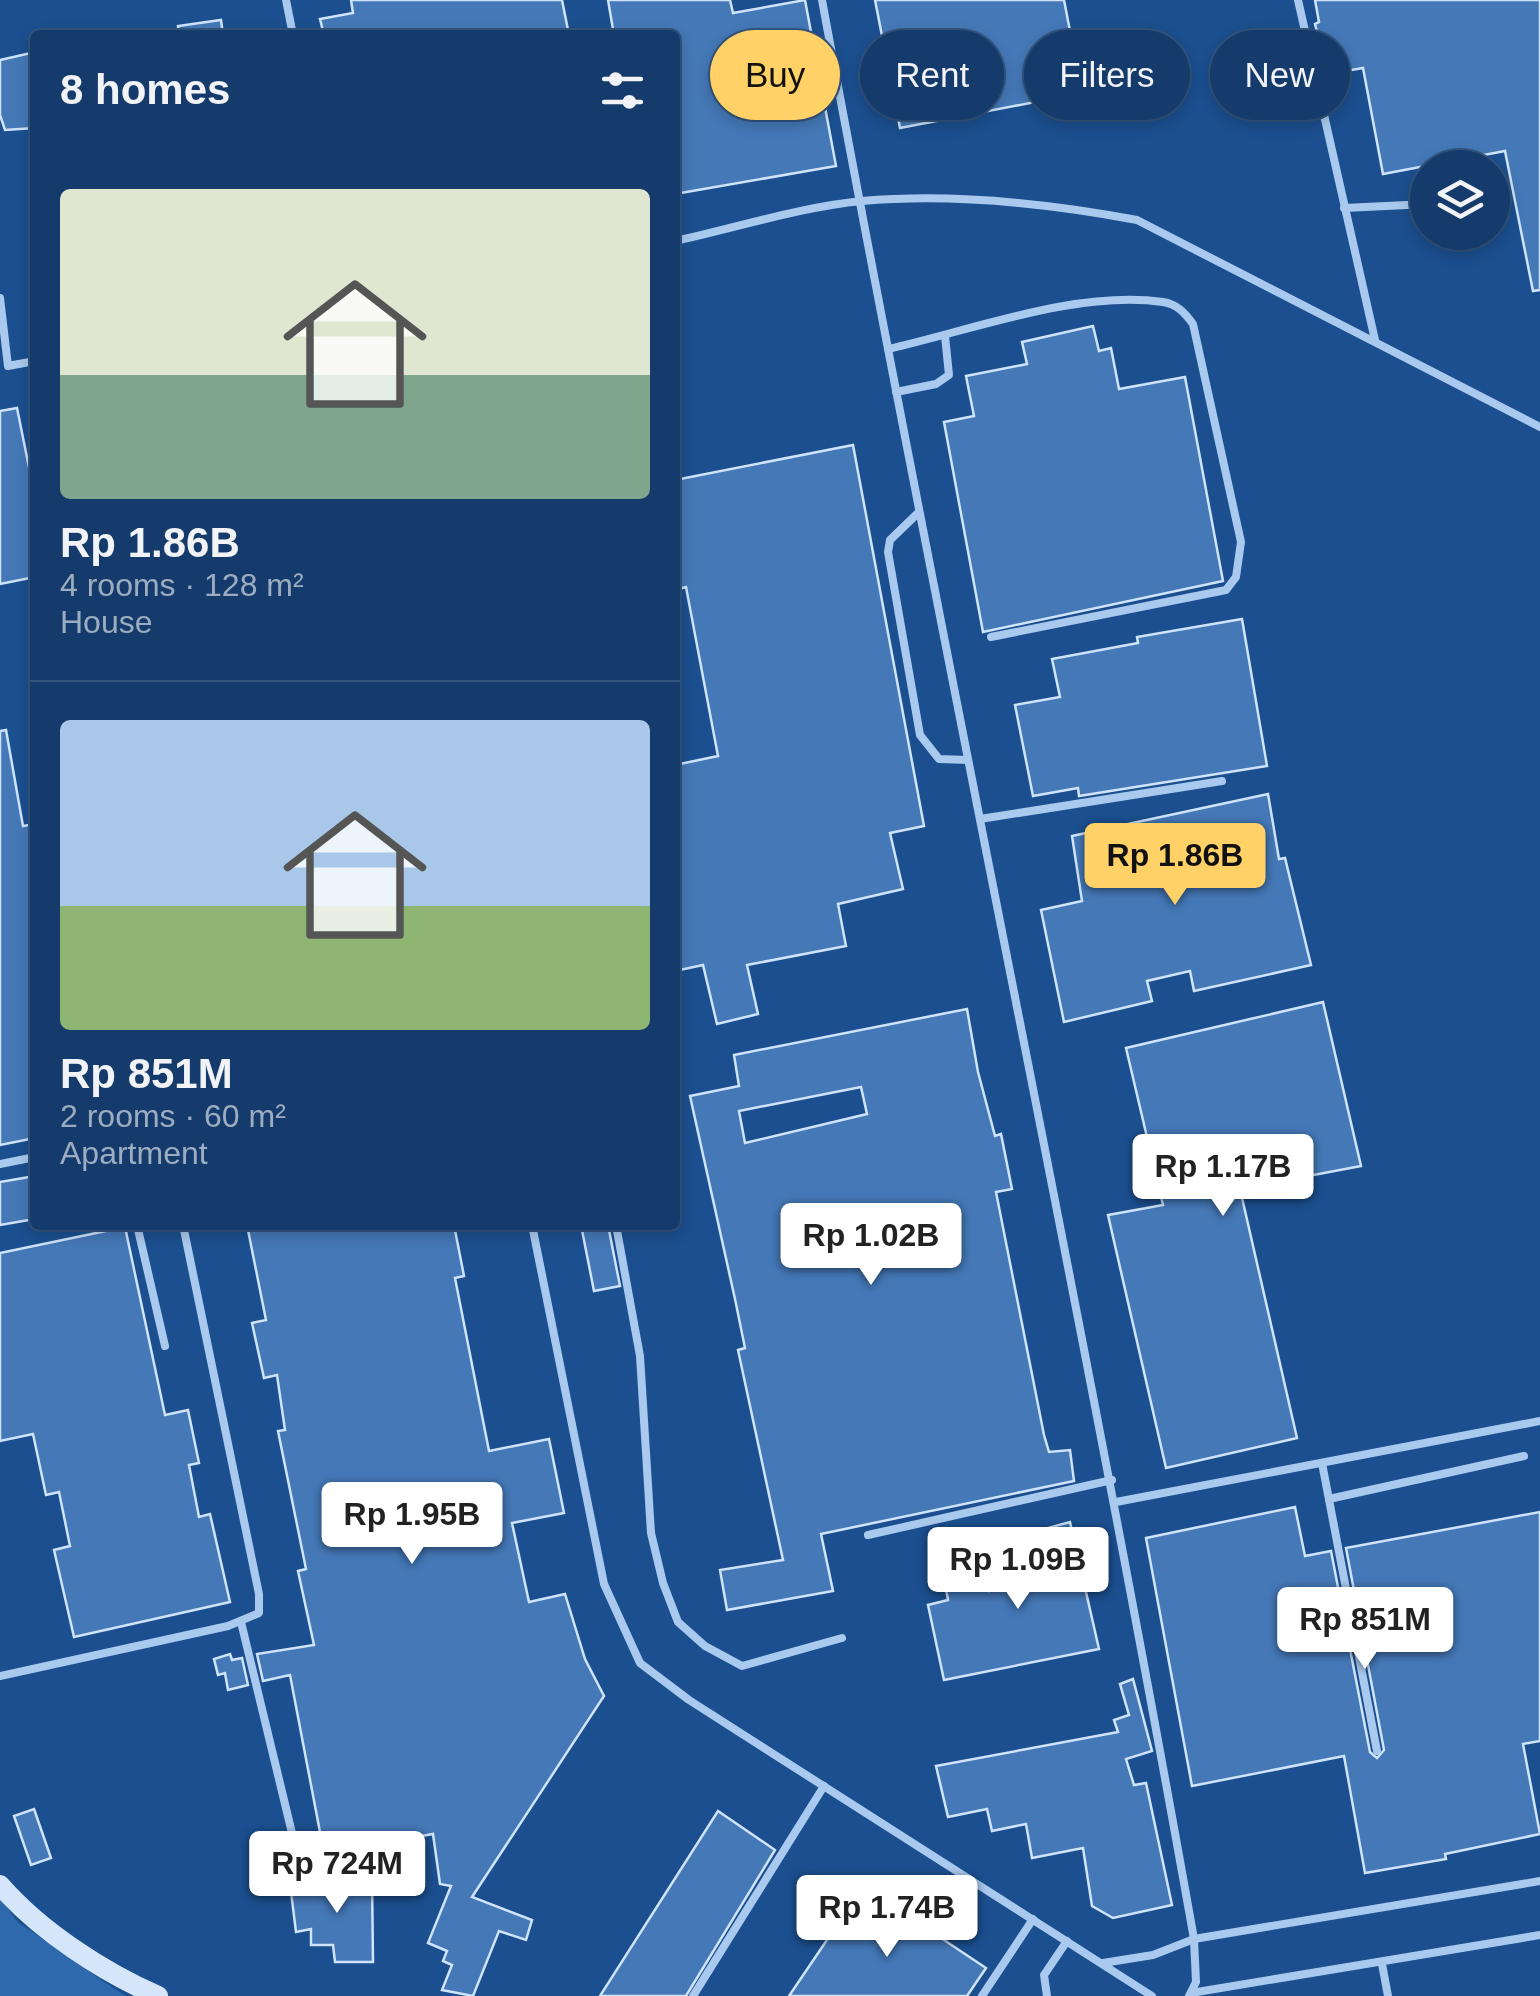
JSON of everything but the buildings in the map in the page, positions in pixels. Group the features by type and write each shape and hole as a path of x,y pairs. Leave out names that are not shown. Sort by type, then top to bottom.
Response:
{"main road":[{"path":"0,1885 65,1940 131,1984 158,1996"}],"lane":[{"path":"286,0 292,30"},
{"path":"822,0 919,512 1112,1480 1194,1938 1196,1982 1190,1995"},
{"path":"1298,0 1374,340"},
{"path":"680,240 859,202 1001,200 1136,220 1540,427"},
{"path":"1344,208 1410,205"},
{"path":"0,298 4,367 30,363"},
{"path":"888,349 1072,304 1164,302 1181,309 1193,324 1241,542 1236,577 1226,590 991,637"},
{"path":"896,392 936,384 948,375 945,336"},
{"path":"919,512 890,540 888,552 920,735 939,759 968,760"},
{"path":"980,819 1222,781"},
{"path":"0,1164 30,1159"},
{"path":"138,1230 165,1346"},
{"path":"0,1676 241,1622 259,1614 259,1594 184,1230"},
{"path":"533,1230 604,1584 618,1625 640,1663 1152,1996"},
{"path":"617,1230 640,1356 651,1533 678,1622 705,1646 742,1666 842,1638"},
{"path":"1116,1502 1540,1421"},
{"path":"1329,1499 1524,1456"},
{"path":"1322,1462 1376,1750"},
{"path":"868,1535 1112,1480"},
{"path":"241,1622 299,1862"},
{"path":"693,1996 824,1786"},
{"path":"1101,1963 1152,1955 1194,1938 1540,1880"},
{"path":"982,1996 1033,1919"},
{"path":"1190,1995 1540,1935"},
{"path":"1047,1996 1044,1974 1066,1940"},
{"path":"1382,1964 1388,1996"}],"shaded area":[{"path":"0,1898 19,1923 126,1996 0,1996"}]}
